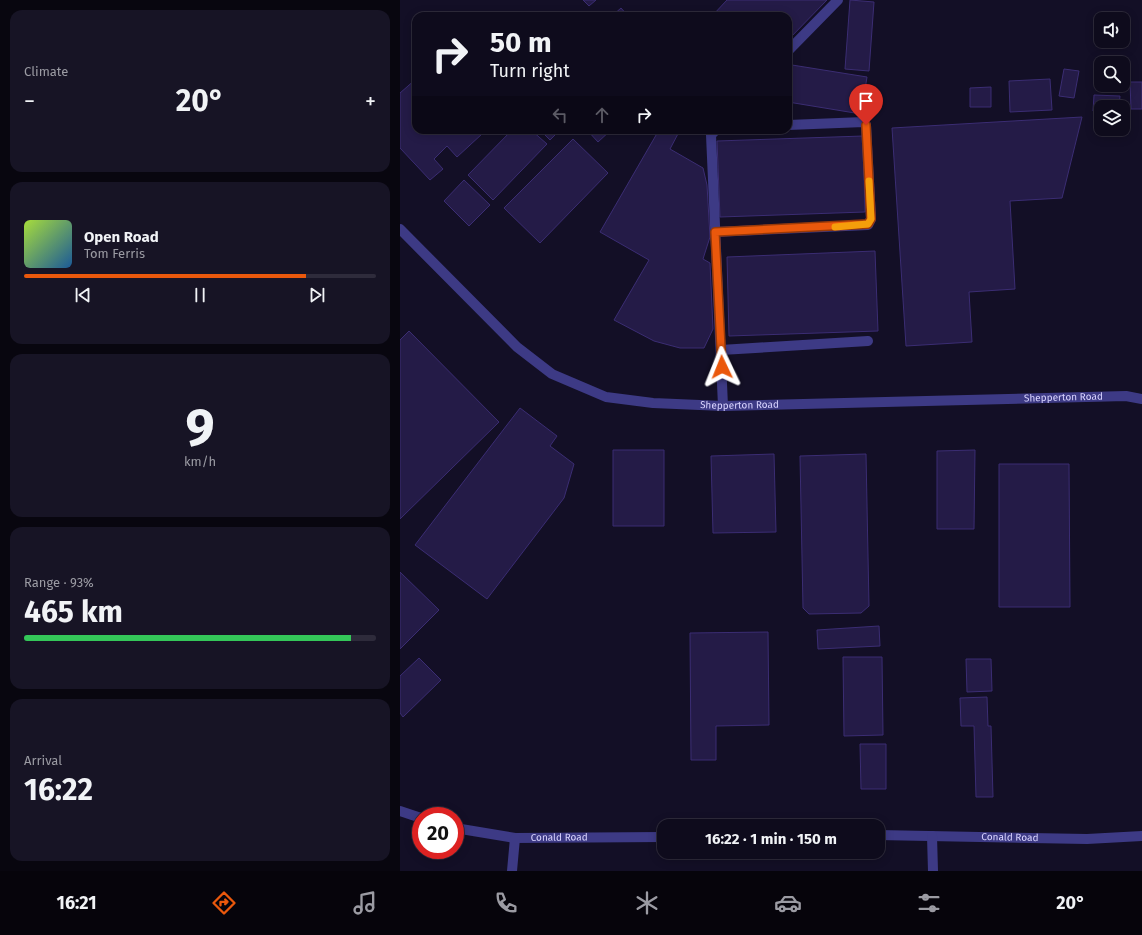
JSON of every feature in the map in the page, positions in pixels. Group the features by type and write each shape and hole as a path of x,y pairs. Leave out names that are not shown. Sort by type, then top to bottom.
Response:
{"street":[{"path":"792,47 838,0"},
{"path":"715,232 868,224 871,219 866,125 864,122 792,125"},
{"path":"711,134 710,135 723,406"},
{"name":"Shepperton Road","path":"400,229 517,348 552,374 606,397 653,402 723,406 1126,396 1142,399"},
{"path":"721,350 868,341"},
{"path":"400,811 412,815"},
{"name":"Conald Road","path":"464,830 515,838 657,837"},
{"name":"Conald Road","path":"885,835 1087,839 1142,836"},
{"path":"932,836 933,871"},
{"path":"512,871 515,838"}],"building":[{"path":"583,0 596,0 589,6"},
{"path":"727,0 827,0 792,36 792,12 716,12"},
{"path":"850,0 874,2 869,71 845,69"},
{"path":"621,8 624,12 616,12"},
{"path":"792,65 867,77 861,114 792,103"},
{"path":"1064,69 1079,71 1074,98 1059,96"},
{"path":"1050,79 1052,110 1010,112 1009,81"},
{"path":"412,82 412,134 482,134 457,157 447,146 434,159 443,169 430,180 400,148 400,93"},
{"path":"1130,82 1142,82 1142,109 1131,109"},
{"path":"991,87 991,107 970,107 970,88"},
{"path":"1094,95 1120,96 1120,100 1094,100 1093,111"},
{"path":"1082,117 1062,198 1010,201 1015,289 969,292 972,342 906,346 892,128"},
{"path":"508,134 536,134 547,144 493,200 468,175"},
{"path":"544,134 556,134 550,140"},
{"path":"591,134 607,134 598,142"},
{"path":"657,134 678,134 670,149 703,168 707,185 710,237 703,259 710,263 713,329 704,348 680,348 654,341 614,320 649,260 600,232"},
{"path":"863,136 865,212 720,217 717,141"},
{"path":"573,139 608,173 540,243 504,208"},
{"path":"464,180 490,205 469,226 444,201"},
{"path":"875,251 878,331 729,336 727,257"},
{"path":"409,331 499,422 400,519 400,340"},
{"path":"520,408 557,436 550,446 574,464 564,498 487,599 415,545"},
{"path":"613,450 664,450 664,526 613,526"},
{"path":"975,450 974,529 937,529 937,451"},
{"path":"774,454 776,532 713,533 711,456"},
{"path":"866,454 869,606 861,613 809,614 803,608 800,456"},
{"path":"999,464 1069,464 1070,607 999,607"},
{"path":"400,572 439,610 400,649"},
{"path":"879,626 880,646 818,649 817,630"},
{"path":"768,632 769,725 716,726 716,760 691,760 690,633"},
{"path":"843,657 882,657 883,735 844,736"},
{"path":"419,658 441,680 403,717 400,713 400,676"},
{"path":"966,659 991,659 992,691 967,692"},
{"path":"987,697 988,726 991,726 993,797 976,797 974,726 961,726 960,698"},
{"path":"860,744 886,744 886,789 861,789"}],"slow traffic":[{"path":"835,227 868,224 871,219 869,181"}],"route":[{"path":"722,367 715,232 859,226 868,224 871,219 866,125"}]}
